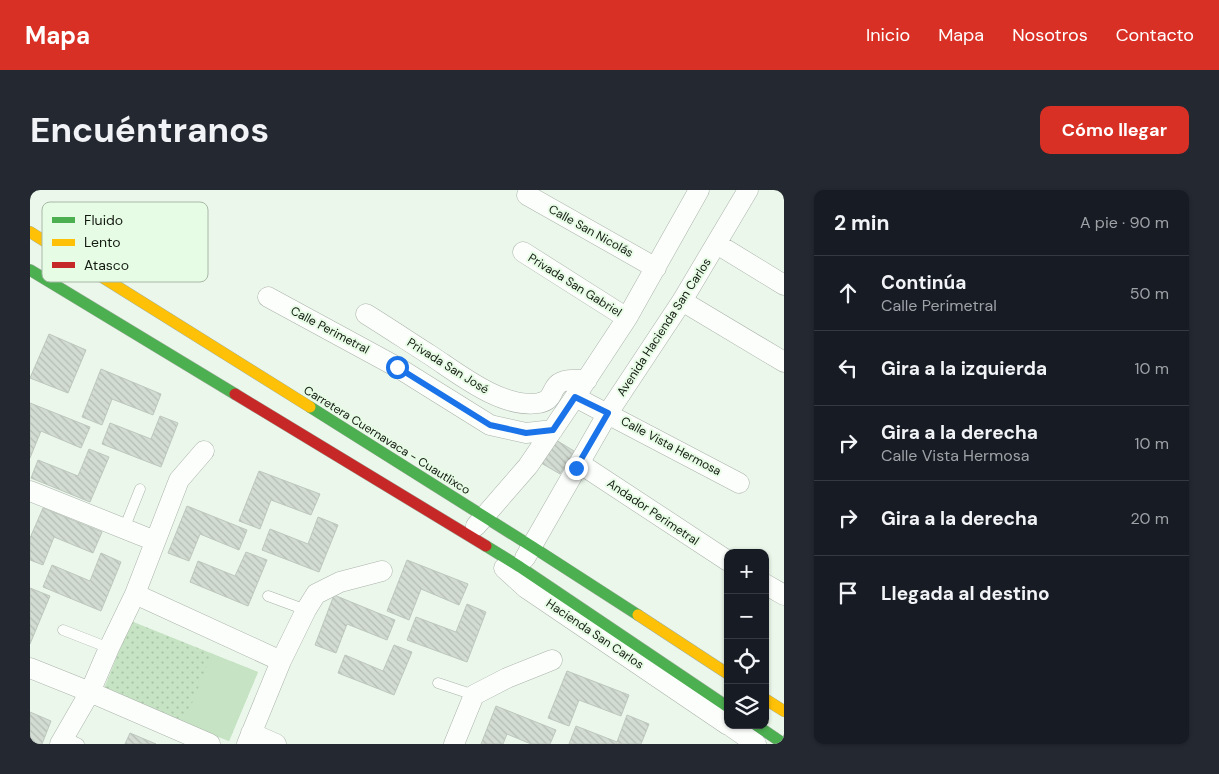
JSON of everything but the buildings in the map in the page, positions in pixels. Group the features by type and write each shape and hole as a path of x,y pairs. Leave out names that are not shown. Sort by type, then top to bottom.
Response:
{"main road":[{"name":"Carretera Cuernavaca - Cuautlixco","path":"30,232 42,240"},
{"path":"30,270 42,277"},
{"path":"50,282 468,535 724,703"},
{"name":"Carretera Cuernavaca - Cuautlixco","path":"110,282 531,546 724,671"},
{"path":"769,702 784,711"},
{"path":"762,729 784,744"}],"street":[{"path":"468,535 528,466 587,380 627,318 700,190"},
{"name":"Avenida Hacienda San Carlos","path":"520,568 608,413 682,301 748,190"},
{"name":"Calle San Nicolás","path":"526,195 656,268"},
{"path":"717,244 784,285"},
{"name":"Privada San Gabriel","path":"523,252 627,318"},
{"name":"Calle Perimetral","path":"268,297 397,367 490,425 526,433 553,430"},
{"path":"682,301 784,362"},
{"name":"Privada San José","path":"366,314 480,388 503,398 521,403 539,403 549,399 558,385 568,380 587,380"},
{"name":"Calle Vista Hermosa","path":"575,397 739,483"},
{"path":"68,742 135,594 179,480 204,451"},
{"name":"Andador Perimetral","path":"579,463 724,558"},
{"path":"30,491 155,541"},
{"name":"Hacienda San Carlos","path":"468,535 526,588 724,722"},
{"path":"276,744 249,738 281,661 306,610 316,594 340,582 382,571"},
{"path":"769,586 784,595"},
{"path":"135,594 281,661"},
{"path":"454,744 474,695 507,678 552,660"},
{"path":"30,668 210,744"},
{"name":"Hacienda San Carlos","path":"734,729 756,744"}],"lane":[{"path":"124,528 140,489"},
{"path":"268,596 306,610"},
{"path":"63,630 109,648"},
{"path":"438,684 474,695"}],"green space":[{"path":"131,621 258,672 229,741 103,691"},
{"path":"212,654 258,672 229,741 184,723"}],"traffic: fast":[{"path":"30,270 42,277"},
{"path":"50,282 235,394"},
{"path":"310,407 638,615"},
{"path":"486,546 724,704"},
{"path":"762,729 784,744"}],"traffic: slow":[{"path":"30,232 42,240"},
{"path":"110,282 310,407"},
{"path":"638,615 724,671"},
{"path":"769,702 784,711"}],"traffic: jam":[{"path":"235,394 486,546"}],"route":[{"path":"397,367 490,425 508,430 526,433 553,430 575,397 608,413 576,468"}]}
